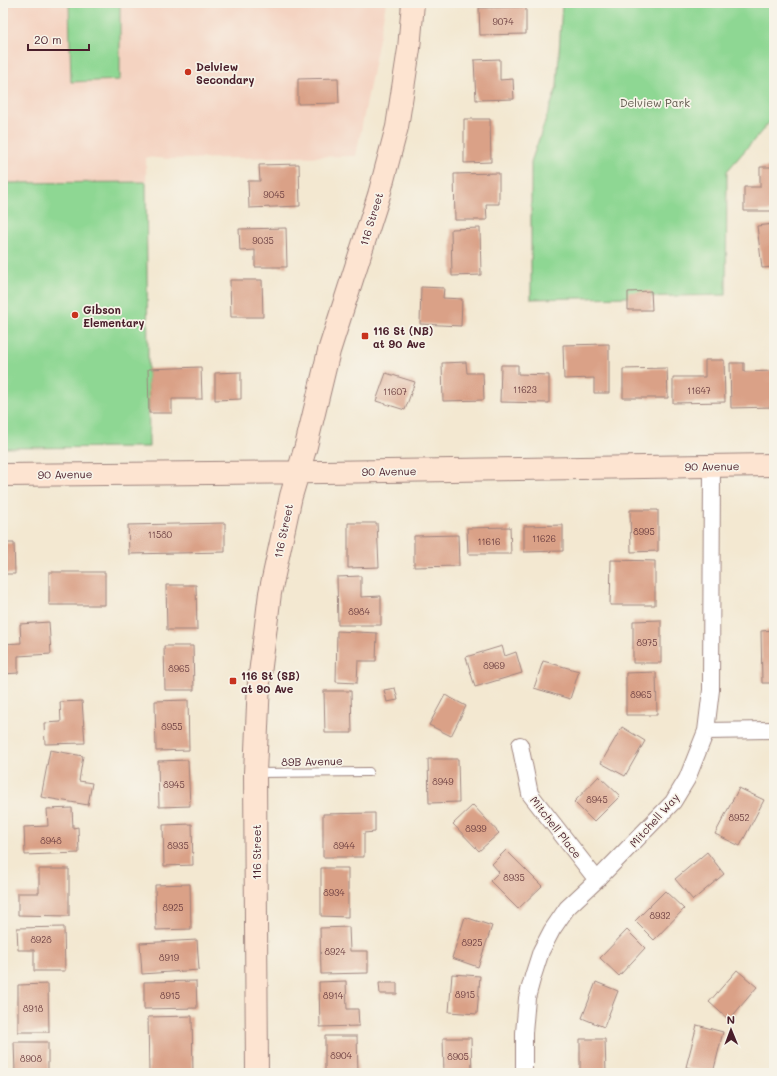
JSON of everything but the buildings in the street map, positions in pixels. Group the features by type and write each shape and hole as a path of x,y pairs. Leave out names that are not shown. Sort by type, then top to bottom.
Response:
{"street":[{"name":"116 Street","path":"257,1073 255,773 259,682 270,593 291,496 306,446 329,351 379,195 397,127 409,49 413,3"},
{"name":"90 Avenue","path":"3,475 774,465"},
{"name":"Mitchell Way","path":"524,1073 524,1034 527,998 541,950 567,908 598,880 673,802 687,779 706,731 711,690 712,466"},
{"path":"706,731 774,730"},
{"name":"Mitchell Place","path":"520,745 530,794 598,880"}],"lane":[{"name":"89B Avenue","path":"255,773 369,772"}],"shaded area":[{"path":"3,3 386,3 356,156 168,159 146,157 149,447 3,448"}],"green space":[{"path":"69,3 120,3 120,80 71,82"},
{"name":"Delview Park","path":"562,3 774,3 774,117 727,171 726,295 531,299 531,162 557,87"},
{"name":"Gibson Elementary","path":"146,182 149,447 3,448 3,183"}],"place":[{"name":"Delview Secondary","path":"188,72"},
{"name":"Gibson Elementary","path":"75,315"},
{"name":"116 St (NB) at 90 Ave","path":"365,336"},
{"name":"116 St (SB) at 90 Ave","path":"233,681"}]}
